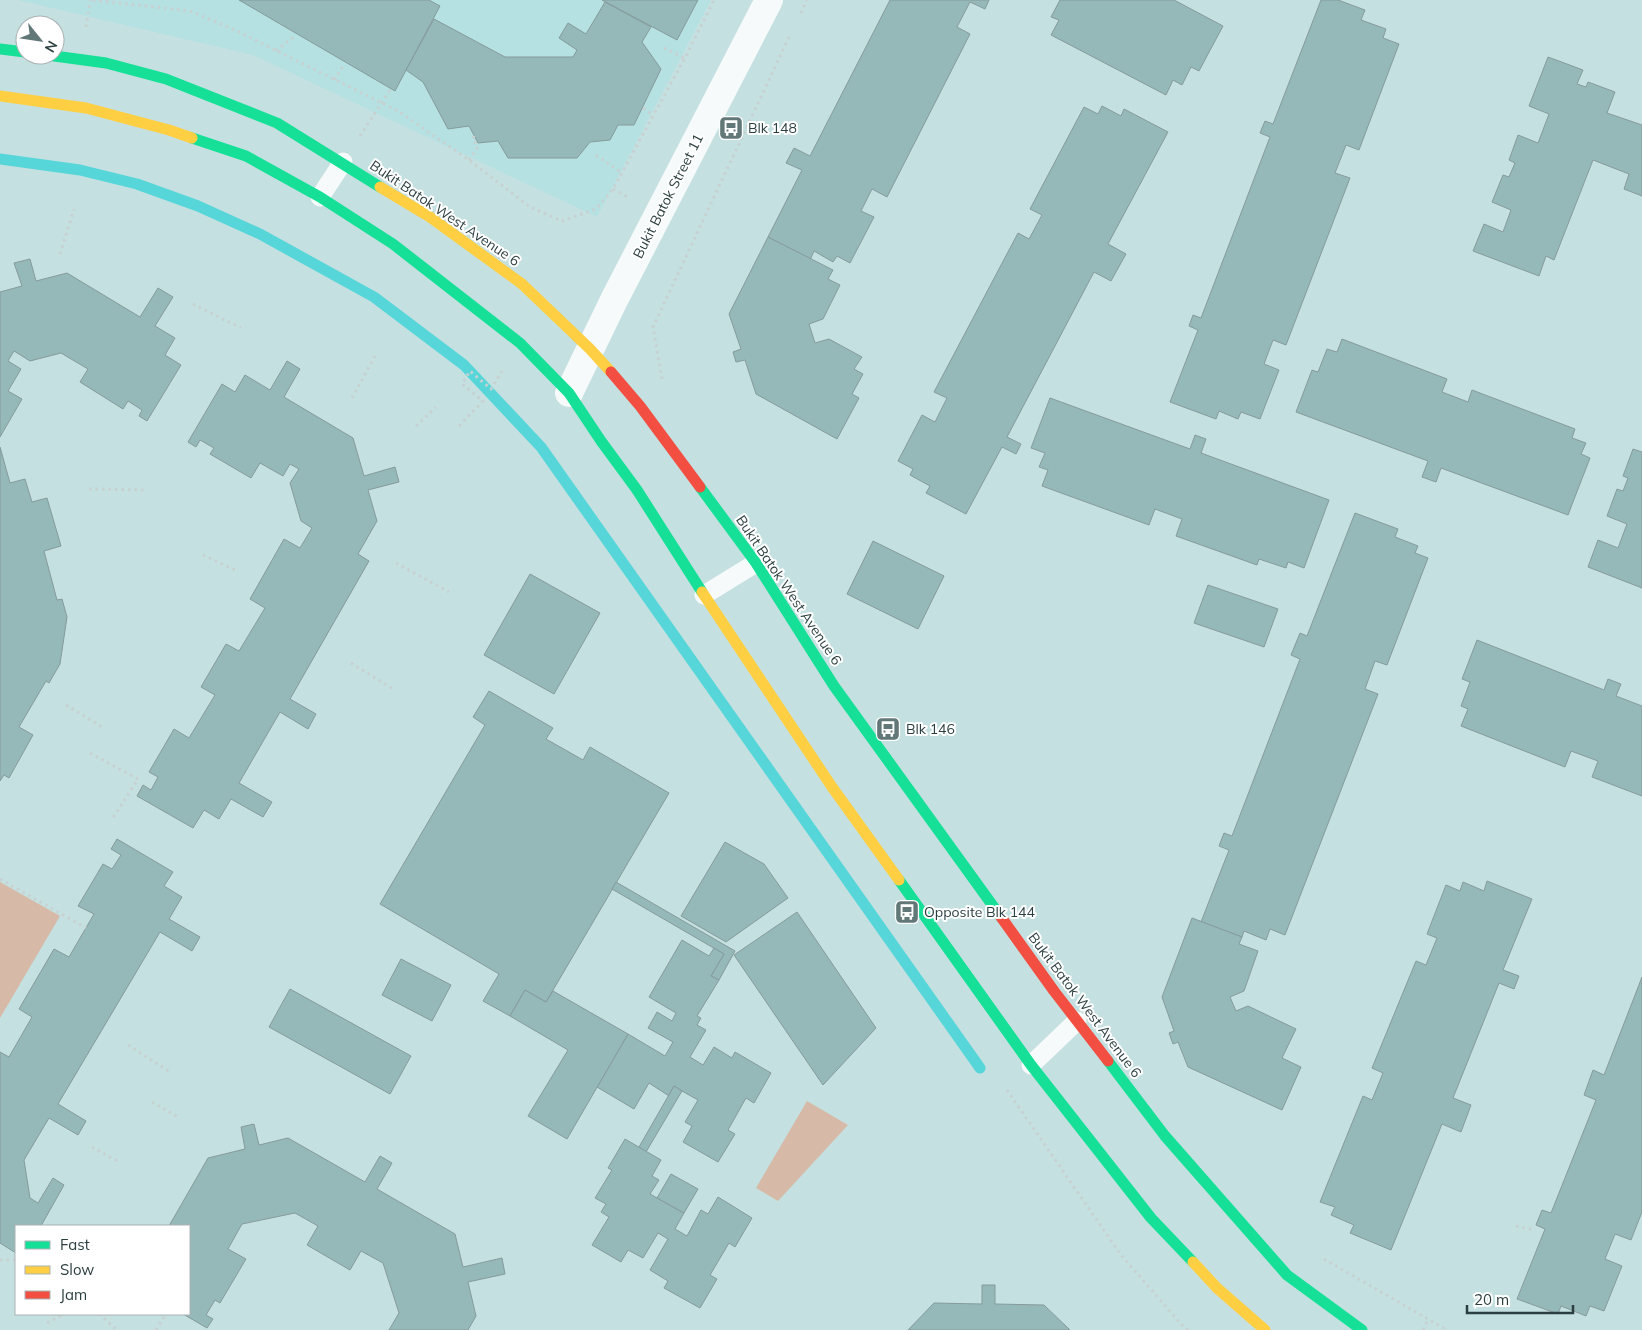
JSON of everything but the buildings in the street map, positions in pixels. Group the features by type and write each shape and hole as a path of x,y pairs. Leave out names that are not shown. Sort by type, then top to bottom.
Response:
{"main road":[{"path":"0,49 15,51"},
{"name":"Bukit Batok West Avenue 6","path":"65,57 106,63 166,79 277,122 430,217 522,284 590,349 640,406 756,563 834,686 1054,991 1165,1136 1287,1276 1362,1330"},
{"path":"0,96 86,108 169,130 246,156 320,197 394,244 520,342 568,393 637,490 704,595 832,787 1031,1064 1151,1218 1217,1288 1265,1330"}],"street":[{"name":"Bukit Batok Street 11","path":"568,393 769,0"}],"lane":[{"path":"320,197 343,162"},
{"path":"704,595 756,563"},
{"path":"1031,1064 1077,1021"}],"path":[{"path":"93,0 190,12 236,30 400,112 469,160 530,207 562,220 596,209 613,189 714,0"},
{"path":"798,18 807,0"},
{"path":"667,387 662,380 653,326 794,27"},
{"path":"276,51 295,36"},
{"path":"664,48 684,58"},
{"path":"334,80 344,65"},
{"path":"343,162 390,90"},
{"path":"642,108 653,115"},
{"path":"469,160 478,147 473,139 474,135"},
{"path":"596,155 622,174"},
{"path":"60,254 74,209"},
{"path":"193,304 241,328"},
{"path":"352,398 375,356"},
{"path":"459,426 483,401 462,384 470,371 492,388 501,374"},
{"path":"416,426 436,407"},
{"path":"89,488 144,490"},
{"path":"203,555 235,570"},
{"path":"396,563 449,592"},
{"path":"350,663 393,689"},
{"path":"66,705 104,728"},
{"path":"90,753 138,779 113,818"},
{"path":"0,879 86,928"},
{"path":"128,1044 170,1072"},
{"path":"1006,1090 1121,1255 1180,1324 1188,1330"},
{"path":"152,1102 180,1118"},
{"path":"92,1147 119,1162"},
{"path":"1516,1226 1534,1230"},
{"path":"1321,1258 1447,1330"},
{"path":"0,1260 15,1260"},
{"path":"47,1322 62,1315"},
{"path":"100,1315 117,1330"},
{"path":"156,1330 165,1315"},
{"path":"1423,1330 1428,1319"}],"shaded area":[{"path":"18,0 711,0 597,217 253,55"},
{"path":"0,882 60,916 0,1018"},
{"path":"807,1101 848,1125 778,1201 756,1188"}],"waterway":[{"path":"0,159 80,170 137,184 198,206 260,234 374,297 464,365 541,447 980,1068"}],"traffic: fast":[{"path":"0,49 15,51"},
{"path":"65,57 106,63 166,79 277,123 380,187"},
{"path":"192,138 246,156 320,197 393,244 520,343 569,393 637,490 702,592"},
{"path":"700,487 756,563 834,686 1001,917"},
{"path":"899,880 1031,1065 1151,1218 1193,1262"},
{"path":"1108,1061 1165,1136 1287,1275 1362,1330"}],"traffic: slow":[{"path":"0,96 86,108 192,138"},
{"path":"380,187 430,217 522,284 590,349 611,372"},
{"path":"702,592 832,787 899,880"},
{"path":"1193,1262 1217,1288 1265,1330"}],"traffic: jam":[{"path":"611,372 640,406 700,487"},
{"path":"1001,917 1054,991 1108,1061"}],"place":[{"name":"Blk 148","path":"731,128"},
{"name":"Blk 146","path":"888,729"},
{"name":"Opposite Blk 144","path":"907,912"}]}
